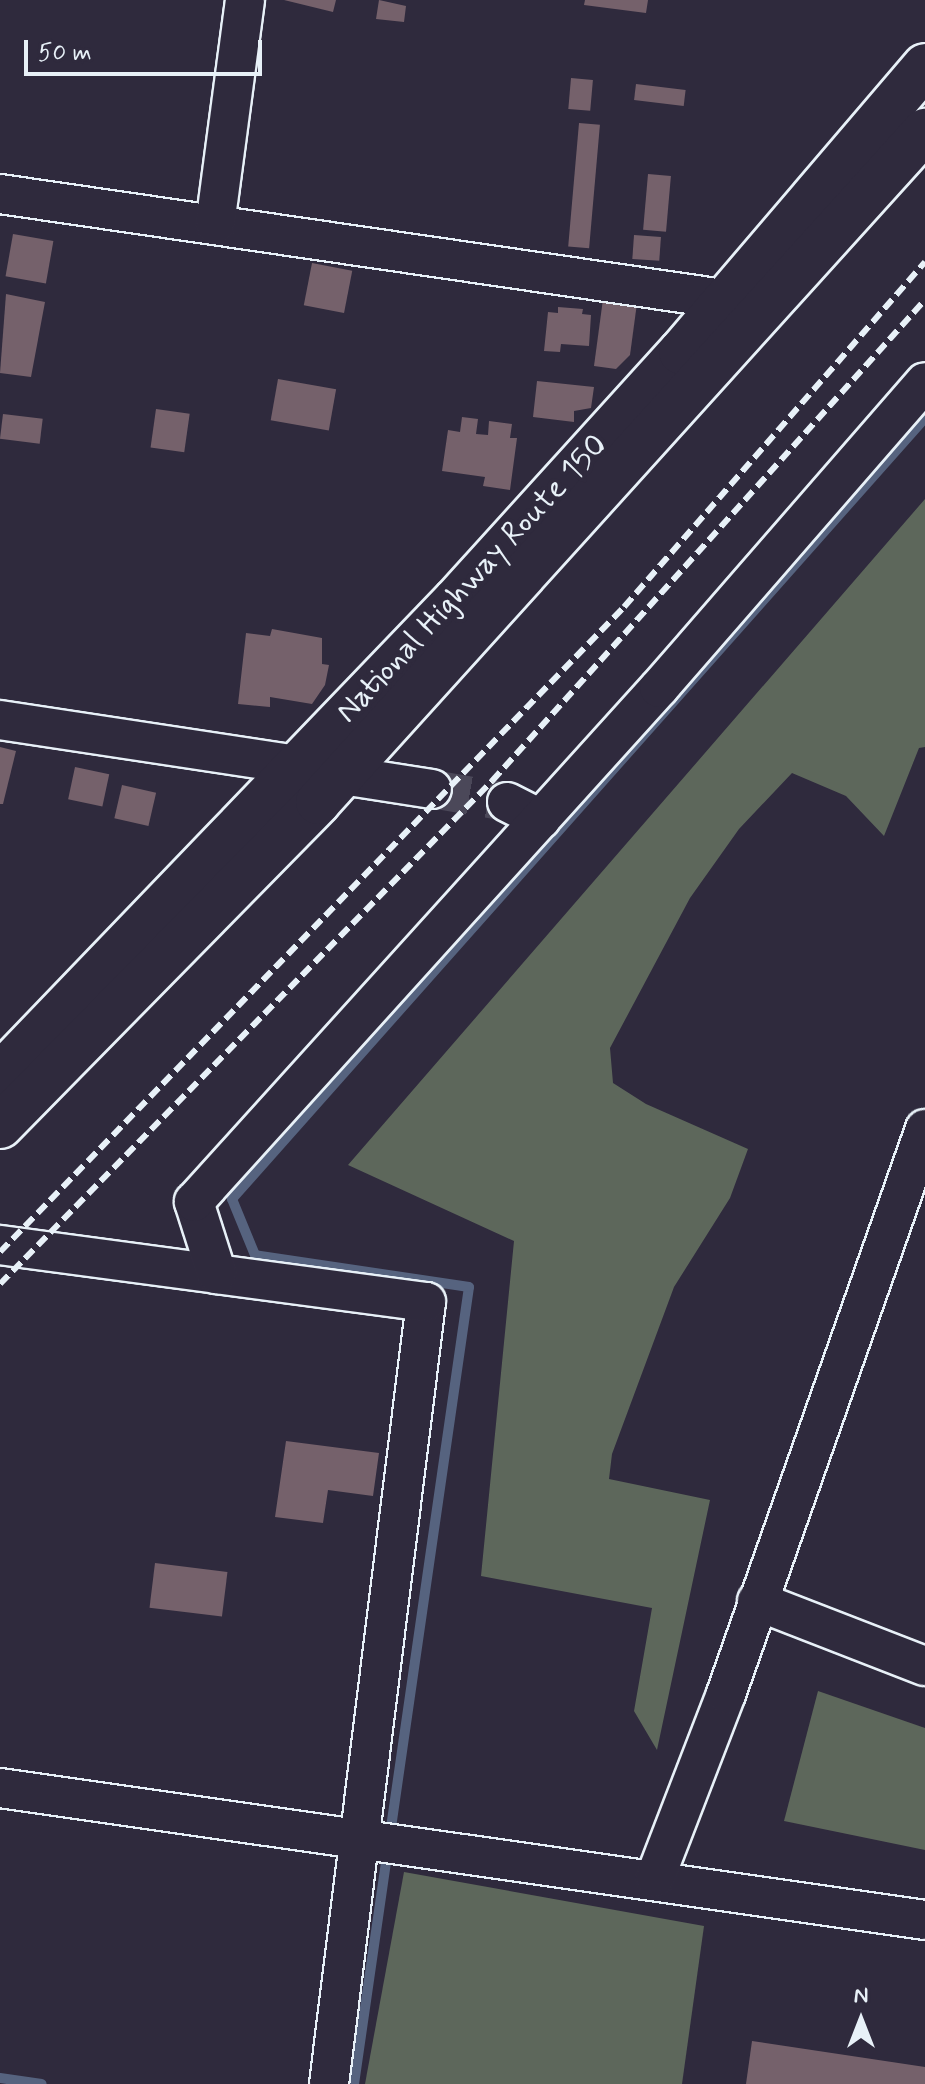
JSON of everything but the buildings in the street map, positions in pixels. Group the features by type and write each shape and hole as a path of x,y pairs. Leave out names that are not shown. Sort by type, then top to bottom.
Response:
{"highway":[{"name":"National Highway Route 150","path":"0,1075 467,588 925,66"},
{"name":"National Highway Route 150","path":"0,1126 342,775 925,131"}],"street":[{"path":"215,225 245,0"},
{"path":"0,194 723,299"},
{"path":"217,1274 194,1202 541,819 925,382"},
{"path":"0,720 297,765"},
{"path":"342,775 432,789"},
{"path":"507,802 541,819"},
{"path":"655,1878 925,1129"},
{"path":"0,1245 426,1302 329,2084"},
{"path":"757,1601 925,1666"},
{"path":"0,1788 361,1841 655,1878 925,1920"}],"green space":[{"path":"925,499 925,747 919,748 884,836 846,796 792,773 739,829 690,898 610,1048 613,1083 646,1104 748,1149 730,1198 674,1287 612,1454 609,1479 710,1500 657,1750 634,1711 652,1608 481,1576 514,1241 348,1165"},
{"path":"818,1691 925,1728 925,1850 784,1821"},
{"path":"404,1872 704,1926 682,2084 365,2084"}],"waterway":[{"path":"354,2084 469,1287 255,1255 232,1199 925,418"},
{"path":"0,2078 42,2084"}],"tunnel":[{"path":"432,789 507,802"}],"railway":[{"path":"0,1252 624,607 925,262"},
{"path":"0,1284 492,781 925,300"}]}
